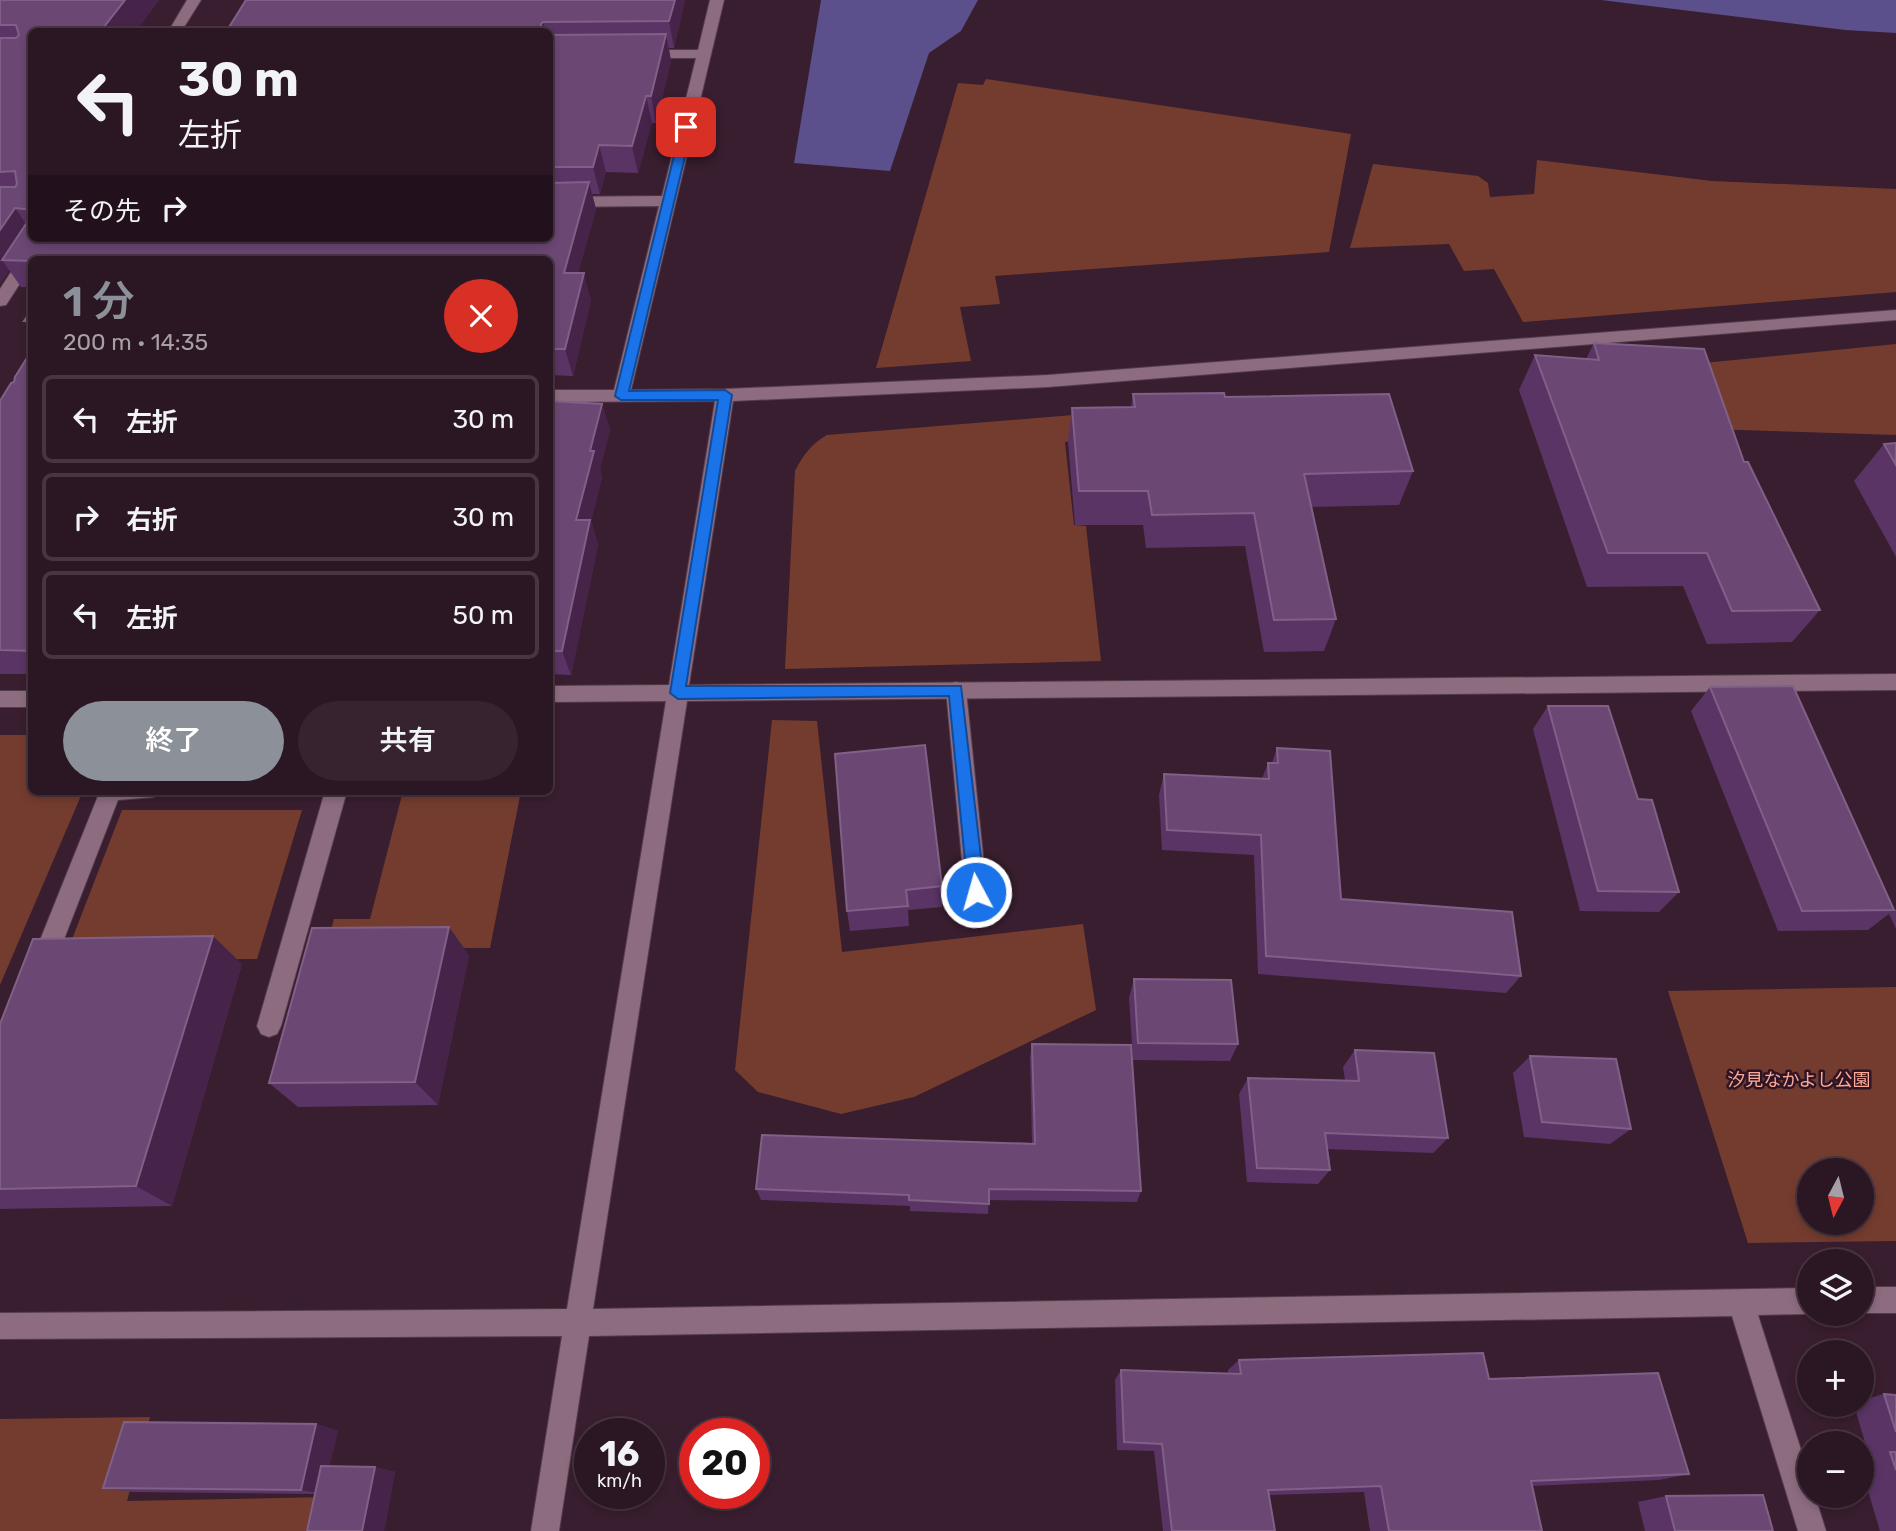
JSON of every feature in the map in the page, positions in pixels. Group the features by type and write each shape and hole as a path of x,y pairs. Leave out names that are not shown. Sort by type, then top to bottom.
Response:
{"street":[{"path":"176,28 194,0"},
{"path":"621,396 717,0"},
{"path":"627,54 704,54"},
{"path":"553,202 668,201"},
{"path":"0,301 28,258"},
{"path":"553,396 725,395 1048,381 1896,314"},
{"path":"545,1531 725,395"},
{"path":"553,694 1896,682"},
{"path":"956,690 976,892"},
{"path":"0,699 28,699"},
{"path":"35,984 109,795"},
{"path":"269,1026 335,795"},
{"path":"1874,1300 1896,1300"},
{"path":"0,1325 578,1323 1797,1301"},
{"path":"1741,1303 1812,1531"}],"green space":[{"path":"986,79 1351,134 1329,252 995,276 1000,304 960,307 971,361 876,368 958,83 983,85"},
{"path":"1537,160 1712,181 1896,189 1896,292 1523,322 1494,269 1464,271 1449,244 1350,248 1373,164 1478,176 1488,183 1490,197 1534,194"},
{"path":"1896,344 1896,435 1707,429 1683,365"},
{"path":"1073,415 1076,441 1065,442 1074,525 1086,526 1101,661 785,669 795,471 816,442 827,435"},
{"path":"772,720 817,721 842,952 1083,924 1096,1010 914,1097 841,1114 758,1092 735,1070"},
{"path":"0,735 28,735 28,795 81,795 0,985"},
{"path":"402,795 520,795 490,948 326,948 334,919 370,919"},
{"path":"122,810 302,810 257,959 64,960"},
{"name":"汐見なかよし公園","path":"1896,987 1896,1241 1748,1243 1668,991"},
{"path":"150,1417 127,1501 329,1497 322,1531 0,1531 0,1419"}],"shaded area":[{"path":"821,0 978,0 961,31 929,53 890,171 794,163"},
{"path":"1601,0 1896,0 1896,33 1845,30"}],"building":[{"path":"0,0 125,0 103,28 28,28 28,210 15,208 0,230 0,187 15,187 17,184 15,171 0,172 0,38 16,38 19,35 16,25 0,25"},
{"path":"246,0 675,0 669,21 543,22 542,28 228,28"},
{"path":"666,34 651,96 646,96 632,146 599,145 593,167 553,167 553,35"},
{"path":"589,182 564,273 584,273 565,349 553,349 553,256 28,256 28,261 2,260 28,221 28,242 553,242 553,183"},
{"path":"1594,343 1704,349 1744,462 1748,462 1820,610 1732,611 1707,553 1608,553 1535,355 1599,360"},
{"path":"28,356 28,651 0,650 0,401"},
{"path":"1224,393 1225,397 1389,394 1413,471 1304,474 1336,619 1274,620 1254,513 1152,515 1148,491 1079,491 1072,408 1135,407 1133,394"},
{"path":"553,401 602,404 590,451 594,451 576,520 590,520 562,651 553,651"},
{"path":"1896,443 1896,465 1884,444"},
{"path":"1793,686 1894,910 1802,911 1710,687"},
{"path":"1548,706 1608,706 1638,799 1652,800 1679,892 1598,891"},
{"path":"925,745 942,886 906,890 908,906 847,911 835,754"},
{"path":"1277,748 1330,751 1341,899 1512,912 1521,976 1266,956 1261,835 1167,830 1164,774 1269,779 1268,763 1278,763"},
{"path":"449,927 415,1082 269,1083 312,928"},
{"path":"213,936 136,1186 0,1189 0,1024 33,939"},
{"path":"1134,979 1231,980 1238,1044 1138,1043"},
{"path":"1032,1044 1131,1045 1141,1191 989,1189 989,1204 909,1200 909,1195 756,1189 762,1135 1035,1144"},
{"path":"1355,1050 1434,1053 1448,1138 1325,1133 1330,1170 1257,1168 1248,1078 1359,1081"},
{"path":"1530,1056 1616,1059 1631,1129 1542,1122"},
{"path":"1483,1353 1489,1379 1658,1373 1689,1474 1531,1481 1542,1531 1389,1531 1381,1486 1268,1490 1275,1531 1172,1531 1162,1444 1124,1442 1121,1370 1241,1374 1239,1360"},
{"path":"1884,1394 1896,1395 1896,1432"},
{"path":"124,1422 316,1424 301,1490 103,1488"},
{"path":"1890,1452 1896,1452 1896,1470"},
{"path":"321,1466 375,1467 362,1531 307,1531"},
{"path":"1763,1495 1773,1531 1675,1531 1666,1496"}],"route":[{"path":"686,127 621,396 725,395 678,693 956,690 976,892"}]}
